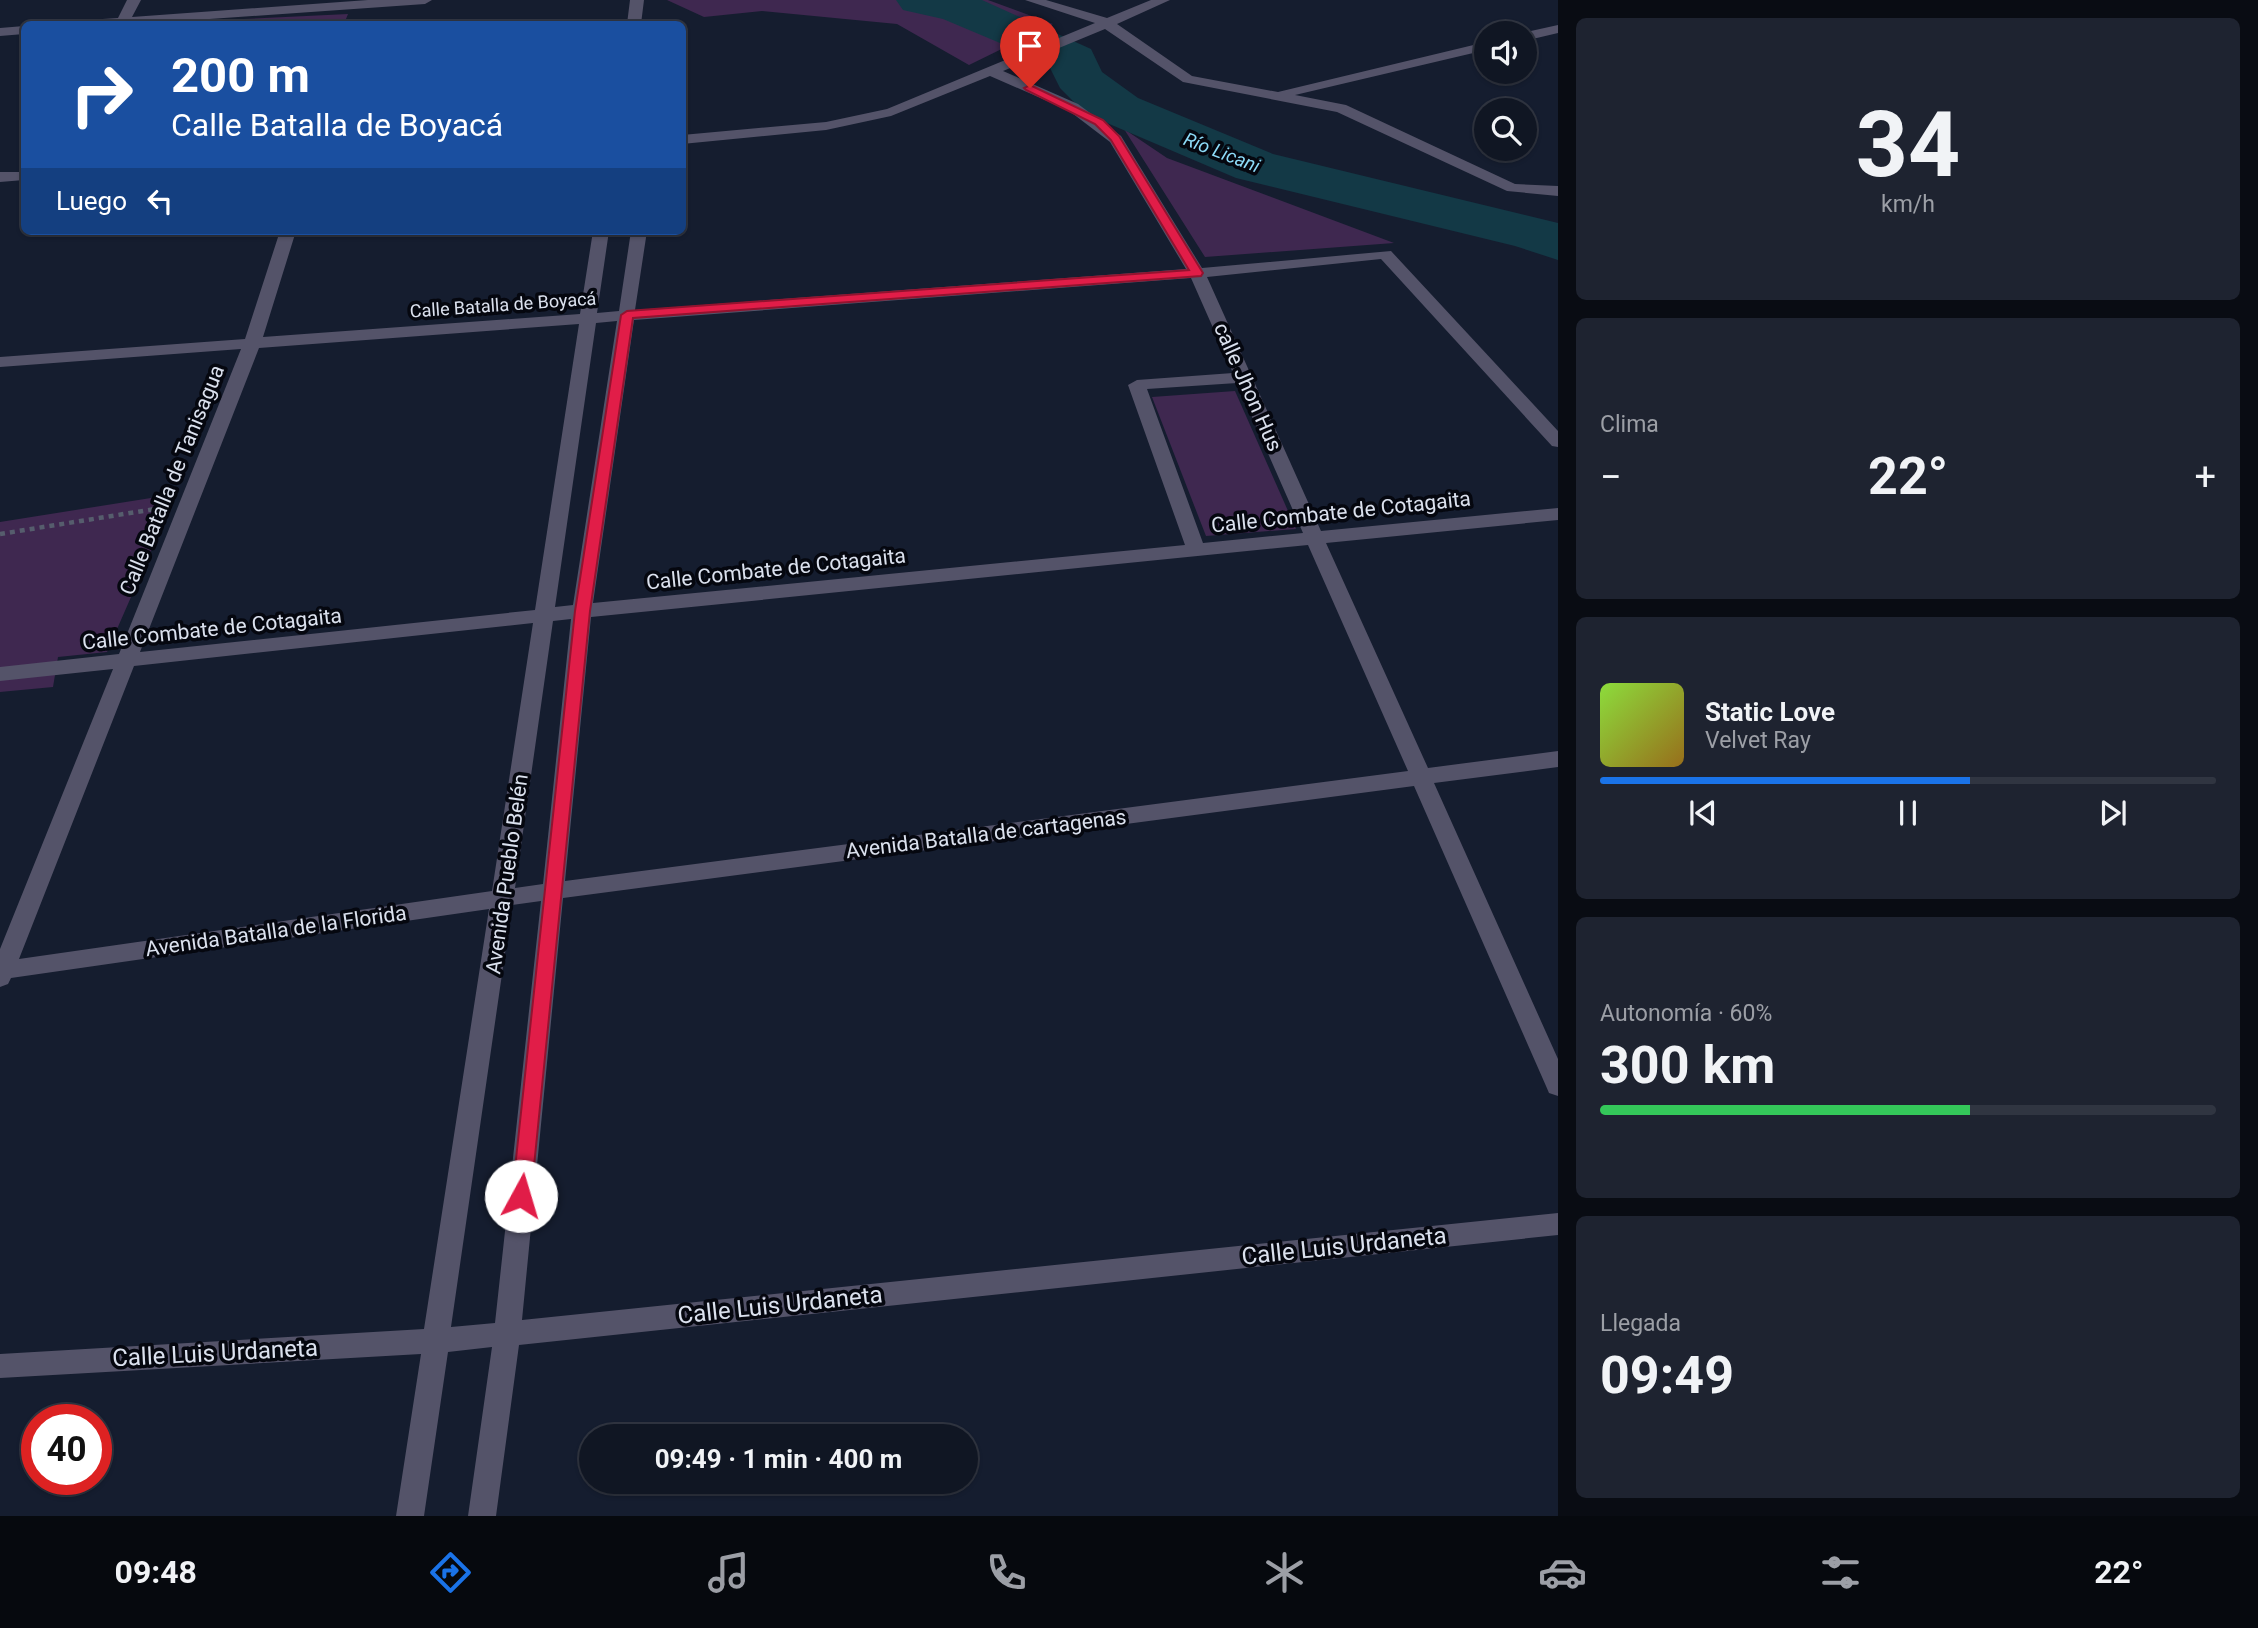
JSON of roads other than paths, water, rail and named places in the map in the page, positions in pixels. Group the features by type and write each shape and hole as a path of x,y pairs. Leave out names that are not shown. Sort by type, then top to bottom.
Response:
{"street":[{"path":"124,21 134,0"},
{"path":"150,21 232,18 425,0"},
{"path":"634,21 636,0"},
{"path":"1032,0 1105,22 1188,79 1341,108 1512,188 1558,191"},
{"path":"686,140 826,126 891,113 1030,56 1067,37 1163,0"},
{"path":"0,32 21,30"},
{"path":"1537,34 1558,30"},
{"path":"1276,95 1474,49"},
{"name":"calle Jhon Hus","path":"990,71 1069,105 1099,122 1115,139 1197,273 1558,1086"},
{"path":"0,177 21,176"},
{"name":"Calle Batalla de Tanisagua","path":"1,973 252,344 287,235"},
{"name":"Avenida Pueblo Belén","path":"410,1516 600,235"},
{"name":"Avenida Pueblo Belén","path":"482,1516 507,1334 582,611 638,235"},
{"name":"Calle Batalla de Boyacá","path":"0,362 1197,273 1385,254 1558,442"},
{"path":"1196,549 1137,385 1243,377"},
{"name":"Calle Combate de Cotagaita","path":"0,674 582,611 1558,514"},
{"path":"1420,777 1558,759"},
{"name":"Avenida Batalla de cartagenas","path":"552,891 1420,777"},
{"name":"Avenida Batalla de la Florida","path":"1,973 552,891"},
{"name":"Calle Luis Urdaneta","path":"0,1366 507,1334 1558,1224"}],"waterway":[{"name":"Río Licani","path":"920,0 960,9 1018,32 1073,60 1078,77 1093,92 1119,109 1255,166 1535,234 1558,243"}]}
